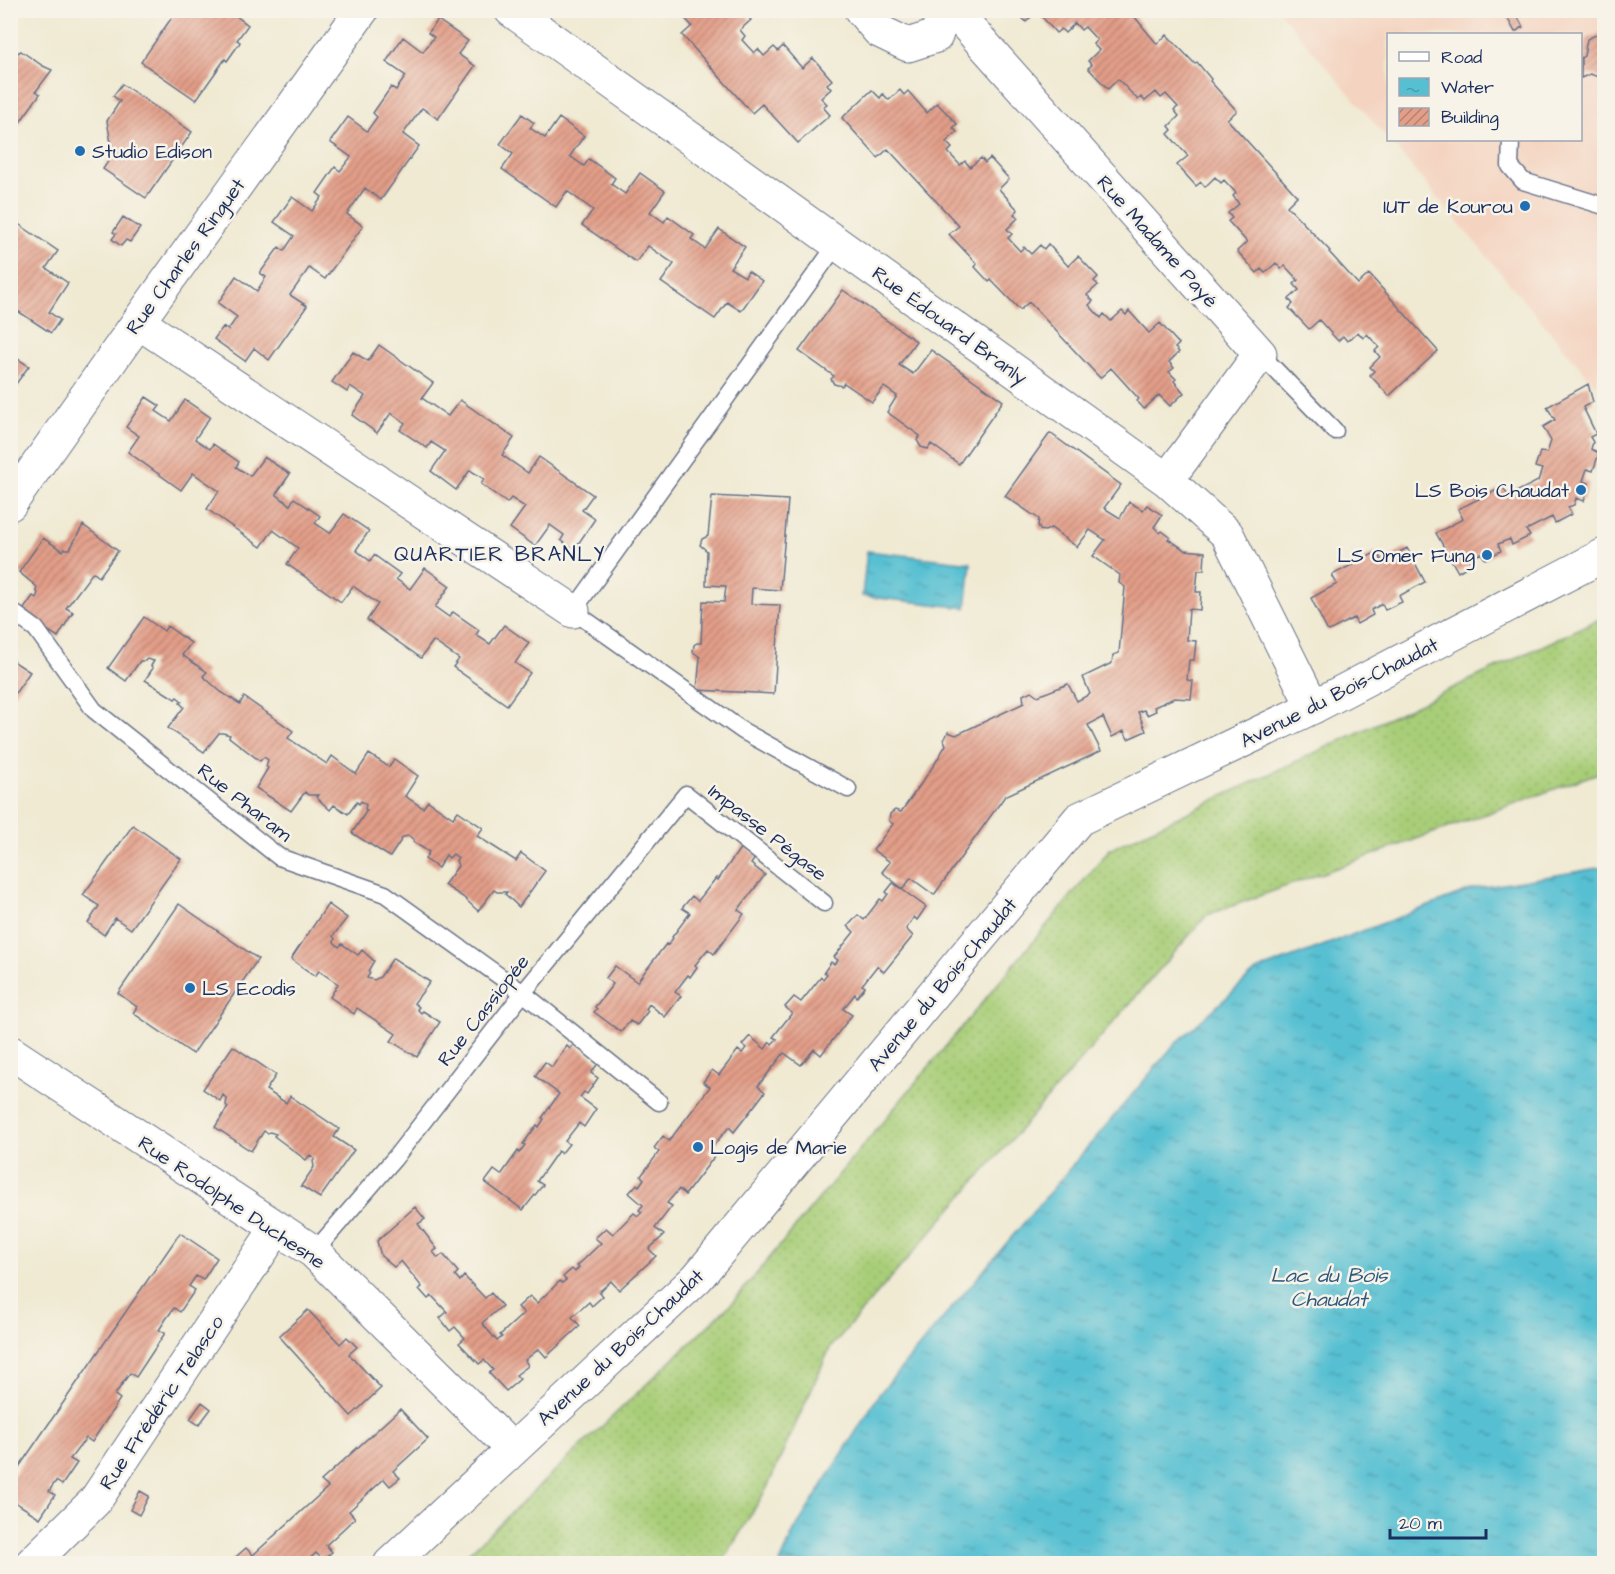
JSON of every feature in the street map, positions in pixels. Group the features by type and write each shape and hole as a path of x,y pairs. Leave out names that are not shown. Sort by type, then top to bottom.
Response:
{"street":[{"name":"Rue Charles Ringuet","path":"10,504 362,10"},
{"name":"Rue Édouard Branly","path":"511,10 1167,480 1227,534 1312,707"},
{"path":"861,10 879,31 908,45 936,36 945,10"},
{"name":"Rue Madame Payé","path":"953,10 1260,354"},
{"path":"138,322 573,611"},
{"path":"1167,480 1260,354"},
{"name":"Avenue du Bois-Chaudat","path":"390,1563 697,1278 1079,819 1312,707 1605,555"},
{"name":"Rue Rodolphe Duchesne","path":"10,1052 314,1252 512,1449"},
{"name":"Rue Frédéric Telasco","path":"31,1563 95,1501 276,1229"}],"lane":[{"path":"1510,141 1510,166 1522,182 1605,206"},
{"path":"837,244 817,275 573,611 743,731 848,789"},
{"path":"1260,354 1335,431"},
{"name":"Rue Pharam","path":"10,610 36,629 94,710 279,857 385,894 523,993 658,1102"},
{"name":"Rue Cassiopée","path":"314,1252 394,1159 523,993 686,794"},
{"name":"Impasse Pégase","path":"686,794 824,903"}],"shaded area":[{"name":"IUT de Kourou","path":"1279,11 1604,11 1604,361 1595,385 1390,141 1582,141 1582,33 1387,33 1387,138"}],"green space":[{"path":"1604,617 1604,771 1207,915 830,1348 767,1488 722,1563 458,1563 732,1303 1110,849"}],"water":[{"path":"867,551 971,563 966,608 862,596"},
{"name":"Lac du Bois Chaudat","path":"1604,867 1604,1563 780,1563 794,1531 880,1393 1174,1045 1256,971 1474,889"}],"building":[{"path":"177,10 228,10 248,25 237,40 239,44 227,61 225,59 196,100 141,62"},
{"path":"677,10 749,10 747,16 751,20 740,30 745,36 742,40 754,53 758,49 764,56 774,47 778,51 783,46 802,68 813,58 832,80 827,84 831,89 821,98 827,104 823,107 830,115 798,143 762,104 752,113 682,35 692,26"},
{"path":"1015,10 1129,10 1157,44 1167,35 1195,64 1197,62 1211,79 1210,81 1237,111 1227,119 1297,196 1287,206 1358,284 1369,274 1438,351 1389,396 1370,375 1374,371 1370,367 1380,357 1375,351 1379,347 1367,334 1363,338 1358,332 1347,341 1343,336 1338,341 1319,320 1309,329 1289,308 1293,304 1289,299 1299,290 1294,284 1298,280 1285,266 1281,269 1276,263 1265,273 1261,269 1257,273 1237,251 1247,242 1228,221 1232,218 1228,213 1239,204 1233,196 1236,193 1224,180 1221,183 1215,177 1205,187 1201,182 1196,186 1177,165 1188,156 1168,134 1172,130 1169,126 1179,116 1174,110 1178,107 1166,94 1161,98 1156,92 1145,101 1141,97 1138,100 1118,79 1108,89 1088,68 1092,65 1088,61 1099,50 1093,44 1097,40 1085,27 1081,30 1075,23 1065,33 1061,29 1056,33 1037,11 1026,22"},
{"path":"1503,10 1514,10 1523,27 1515,32"},
{"path":"438,20 468,41 458,54 475,66 438,119 422,108 403,134 419,146 381,200 365,188 347,214 363,226 325,279 309,268 290,295 307,306 269,360 254,348 245,361 214,339 223,327 228,330 237,317 218,303 236,276 257,291 266,277 260,273 279,247 284,251 294,236 274,222 292,197 312,211 322,197 317,193 335,167 340,171 351,157 330,142 348,117 367,131 377,117 373,113 391,87 396,90 406,76 386,62 403,37 423,52 434,37 428,33"},
{"path":"1604,31 1604,79 1590,74 1582,78 1582,57 1587,39"},
{"path":"21,51 52,70 36,91 40,94 16,128 10,125 10,57"},
{"path":"122,84 192,132 146,198 103,169 113,154 107,121 120,101 113,96"},
{"path":"872,90 880,98 883,94 889,100 900,90 904,95 908,91 927,113 937,103 957,124 953,128 957,132 946,142 952,148 948,152 960,165 965,161 970,167 981,158 985,163 990,158 1009,179 999,189 1018,210 1014,214 1018,218 1007,229 1012,234 1008,238 1020,251 1024,247 1031,254 1040,245 1044,249 1048,244 1068,266 1078,256 1098,277 1094,281 1098,285 1087,295 1093,301 1089,305 1101,318 1104,314 1111,321 1122,311 1126,315 1129,311 1149,333 1160,323 1179,344 1175,348 1179,352 1169,362 1174,368 1169,372 1184,393 1170,406 1159,395 1144,409 1137,401 1139,399 1111,368 1100,378 1029,302 1020,310 991,280 989,282 975,267 977,264 949,234 959,226 888,149 878,158 842,118"},
{"path":"522,114 534,123 530,128 545,138 559,118 584,136 570,156 584,166 589,159 615,178 611,184 625,194 640,173 665,191 650,212 664,222 668,216 694,235 691,239 705,249 719,229 745,247 730,268 745,277 748,271 762,281 741,311 727,302 715,319 661,282 674,264 648,246 636,262 582,225 593,210 567,191 556,207 502,169 513,154 500,144"},
{"path":"123,217 140,228 130,242 126,240 121,246 112,239 116,234 113,232"},
{"path":"14,221 58,251 46,268 68,283 49,312 60,320 51,333 10,306 10,227"},
{"path":"843,290 916,341 899,365 913,374 931,350 1003,401 959,464 931,444 928,449 921,447 917,440 920,436 887,412 897,396 884,387 872,402 844,383 842,386 834,384 831,379 834,376 799,351"},
{"path":"379,345 433,383 422,398 448,416 460,400 514,438 502,455 528,473 539,457 593,495 582,510 595,519 574,550 561,540 564,535 550,525 535,546 510,528 525,507 511,498 507,503 481,484 484,479 470,470 456,490 431,471 445,451 431,442 427,448 400,430 405,423 391,413 377,433 352,415 365,396 350,386 347,392 332,382 353,352 368,361"},
{"path":"10,354 29,366 10,392"},
{"path":"1588,384 1593,402 1583,407 1596,434 1590,437 1593,442 1591,449 1599,453 1593,471 1587,469 1583,481 1589,483 1584,501 1576,498 1574,505 1568,507 1572,514 1555,523 1552,517 1526,530 1530,536 1512,545 1510,539 1498,544 1501,551 1485,559 1481,553 1471,559 1473,563 1458,572 1436,533 1463,519 1458,509 1503,487 1508,496 1538,481 1542,469 1535,467 1540,452 1547,453 1551,441 1543,427 1555,420 1547,407"},
{"path":"146,397 160,406 156,411 171,421 185,400 210,417 195,439 210,449 213,444 239,462 236,467 250,476 264,457 290,474 276,494 290,505 294,498 320,516 315,523 330,533 344,514 369,531 356,550 370,561 374,555 400,574 396,579 410,589 425,568 450,586 435,607 449,617 453,612 479,630 476,635 490,644 504,625 529,643 515,663 530,673 507,705 453,667 459,659 433,641 421,658 367,620 378,604 353,586 341,602 287,564 298,548 273,530 261,547 207,509 219,491 193,473 181,490 128,452 139,436 126,427"},
{"path":"1050,433 1121,485 1104,508 1120,518 1129,502 1143,510 1147,505 1162,515 1154,527 1160,533 1162,531 1170,537 1168,539 1185,550 1205,552 1204,570 1198,570 1196,592 1201,592 1200,610 1189,609 1187,640 1196,641 1194,660 1189,660 1187,680 1193,681 1191,699 1174,698 1154,707 1156,711 1147,715 1144,710 1138,712 1146,731 1128,739 1124,731 1112,737 1103,717 1088,725 1101,751 1005,796 934,895 911,878 903,889 882,872 890,862 873,850 893,824 889,821 890,814 895,810 901,812 934,765 946,745 944,740 948,732 956,735 1024,703 1023,695 1031,691 1038,696 1068,684 1077,701 1090,694 1083,677 1112,663 1113,655 1119,653 1125,587 1119,583 1120,575 1093,556 1105,540 1090,530 1077,547 1051,528 1045,531 1040,530 1039,519 1005,496"},
{"path":"712,496 788,500 780,590 752,588 751,604 780,605 774,694 697,690 700,657 693,652 694,645 701,643 703,601 724,602 726,586 706,585 707,551 700,545 702,539 708,536"},
{"path":"83,525 118,551 99,577 93,572 66,608 73,612 58,637 21,613 33,596 36,598 38,593 37,587 19,572 43,538 63,551 70,549"},
{"path":"1407,548 1425,582 1399,596 1402,602 1385,610 1382,604 1371,610 1373,615 1357,624 1354,618 1327,630 1311,598 1337,584 1332,575 1377,552 1382,561"},
{"path":"144,617 164,631 167,626 191,643 182,655 207,672 203,676 221,692 240,704 244,697 293,731 288,738 327,764 332,756 356,774 369,754 389,767 394,759 418,776 405,796 423,808 428,801 453,818 458,811 483,828 477,836 516,861 521,853 545,871 519,907 505,894 507,892 494,890 478,911 463,897 444,885 458,866 456,860 458,858 453,854 449,858 446,855 438,868 425,859 429,852 413,842 414,840 409,836 403,837 390,857 352,833 367,810 366,805 361,801 359,804 357,802 348,814 334,805 330,810 316,797 318,795 308,795 305,792 291,811 256,788 268,768 266,766 268,760 264,757 260,761 229,737 230,735 223,733 219,733 204,752 168,728 184,707 180,703 182,701 177,697 175,699 145,680 153,668 151,666 154,661 147,659 140,661 126,681 108,668"},
{"path":"10,659 30,672 14,695 10,693"},
{"path":"133,825 181,859 131,929 115,918 104,935 88,923 99,906 83,895"},
{"path":"743,844 757,855 751,864 765,875 738,910 744,914 714,954 708,949 695,965 697,967 690,977 688,975 675,992 681,996 665,1017 649,1004 646,1009 648,1011 637,1025 630,1021 621,1032 594,1012 597,1009 595,1007 613,984 606,978 615,966 637,982 666,944 668,945 690,913 682,908 692,896 698,901 716,878 718,880"},
{"path":"893,883 926,907 917,920 914,917 906,929 913,936 884,972 877,966 862,985 865,987 857,997 855,994 843,1009 852,1015 821,1055 814,1049 801,1065 784,1053 758,1086 765,1092 734,1132 729,1127 708,1152 714,1157 685,1195 679,1189 667,1203 672,1206 655,1228 664,1235 649,1249 656,1256 619,1290 611,1281 599,1292 603,1296 592,1306 589,1302 572,1317 580,1326 546,1357 539,1349 525,1360 528,1366 516,1375 520,1379 506,1391 489,1373 493,1370 484,1360 479,1364 459,1343 465,1338 455,1327 450,1331 440,1318 447,1312 432,1296 428,1299 419,1289 422,1287 401,1261 394,1267 381,1256 377,1241 415,1207 425,1219 418,1224 437,1249 433,1252 438,1258 443,1254 458,1272 455,1275 460,1281 464,1276 485,1298 491,1293 502,1306 482,1323 497,1341 502,1337 500,1335 524,1313 518,1307 530,1296 537,1303 560,1281 562,1283 566,1280 563,1277 572,1269 575,1272 579,1267 577,1266 601,1243 595,1238 606,1228 613,1234 634,1213 638,1216 642,1212 639,1210 643,1205 629,1193 644,1179 641,1176 659,1152 654,1148 663,1136 669,1141 710,1087 703,1082 712,1070 719,1075 738,1050 742,1053 746,1048 742,1045 750,1036 765,1049 770,1042 772,1044 777,1039 773,1037 792,1013 785,1007 794,997 801,1002 821,977 823,979 827,974 824,972 831,962 834,964 838,960 834,957 854,932 848,926 858,915 864,920 880,899 883,901"},
{"path":"179,904 258,959 193,1054 133,1013 137,1007 118,993"},
{"path":"328,904 347,918 333,936 334,942 339,947 342,944 358,955 362,950 374,961 367,978 374,980 380,977 393,958 430,982 414,1003 419,1007 417,1009 421,1013 423,1011 440,1022 417,1057 391,1041 396,1034 357,1008 354,1014 330,997 338,984 319,971 315,976 291,959"},
{"path":"574,1044 599,1062 591,1073 598,1078 587,1094 584,1092 580,1097 596,1109 584,1127 579,1123 565,1141 569,1144 561,1154 558,1151 537,1181 543,1185 523,1210 485,1182 494,1170 501,1175 525,1145 523,1144 537,1125 539,1127 544,1119 542,1118 559,1094 535,1076 545,1062 552,1067 567,1046 570,1049"},
{"path":"233,1046 276,1075 266,1090 286,1103 290,1096 339,1129 334,1137 354,1150 320,1198 301,1186 314,1167 315,1159 310,1155 306,1160 274,1136 276,1134 264,1131 251,1151 215,1127 228,1107 227,1099 223,1095 220,1101 203,1089"},
{"path":"180,1233 217,1258 203,1280 196,1276 189,1286 195,1290 180,1312 174,1308 166,1319 159,1330 165,1333 136,1377 130,1373 122,1384 115,1395 120,1399 92,1442 86,1438 70,1459 77,1463 62,1485 56,1481 49,1491 55,1495 40,1518 10,1499 10,1480"},
{"path":"308,1310 340,1344 347,1337 357,1347 349,1354 381,1388 351,1416 279,1336"},
{"path":"202,1402 211,1409 199,1425 190,1419"},
{"path":"400,1409 428,1439 393,1471 400,1478 390,1486 384,1479 349,1511 355,1518 326,1545 332,1552 323,1560 316,1553 305,1563 229,1563 246,1548 253,1555 328,1487 321,1481"},
{"path":"140,1491 149,1496 139,1515 130,1510"}],"place":[{"name":"Studio Edison","path":"80,151"},
{"name":"IUT de Kourou","path":"1525,206"},
{"name":"LS Bois Chaudat","path":"1581,490"},
{"name":"LS Omer Fung","path":"1487,555"},
{"name":"LS Ecodis","path":"190,988"},
{"name":"Logis de Marie","path":"698,1147"}],"district":[{"name":"QUARTIER BRANLY","path":"500,554"}]}
